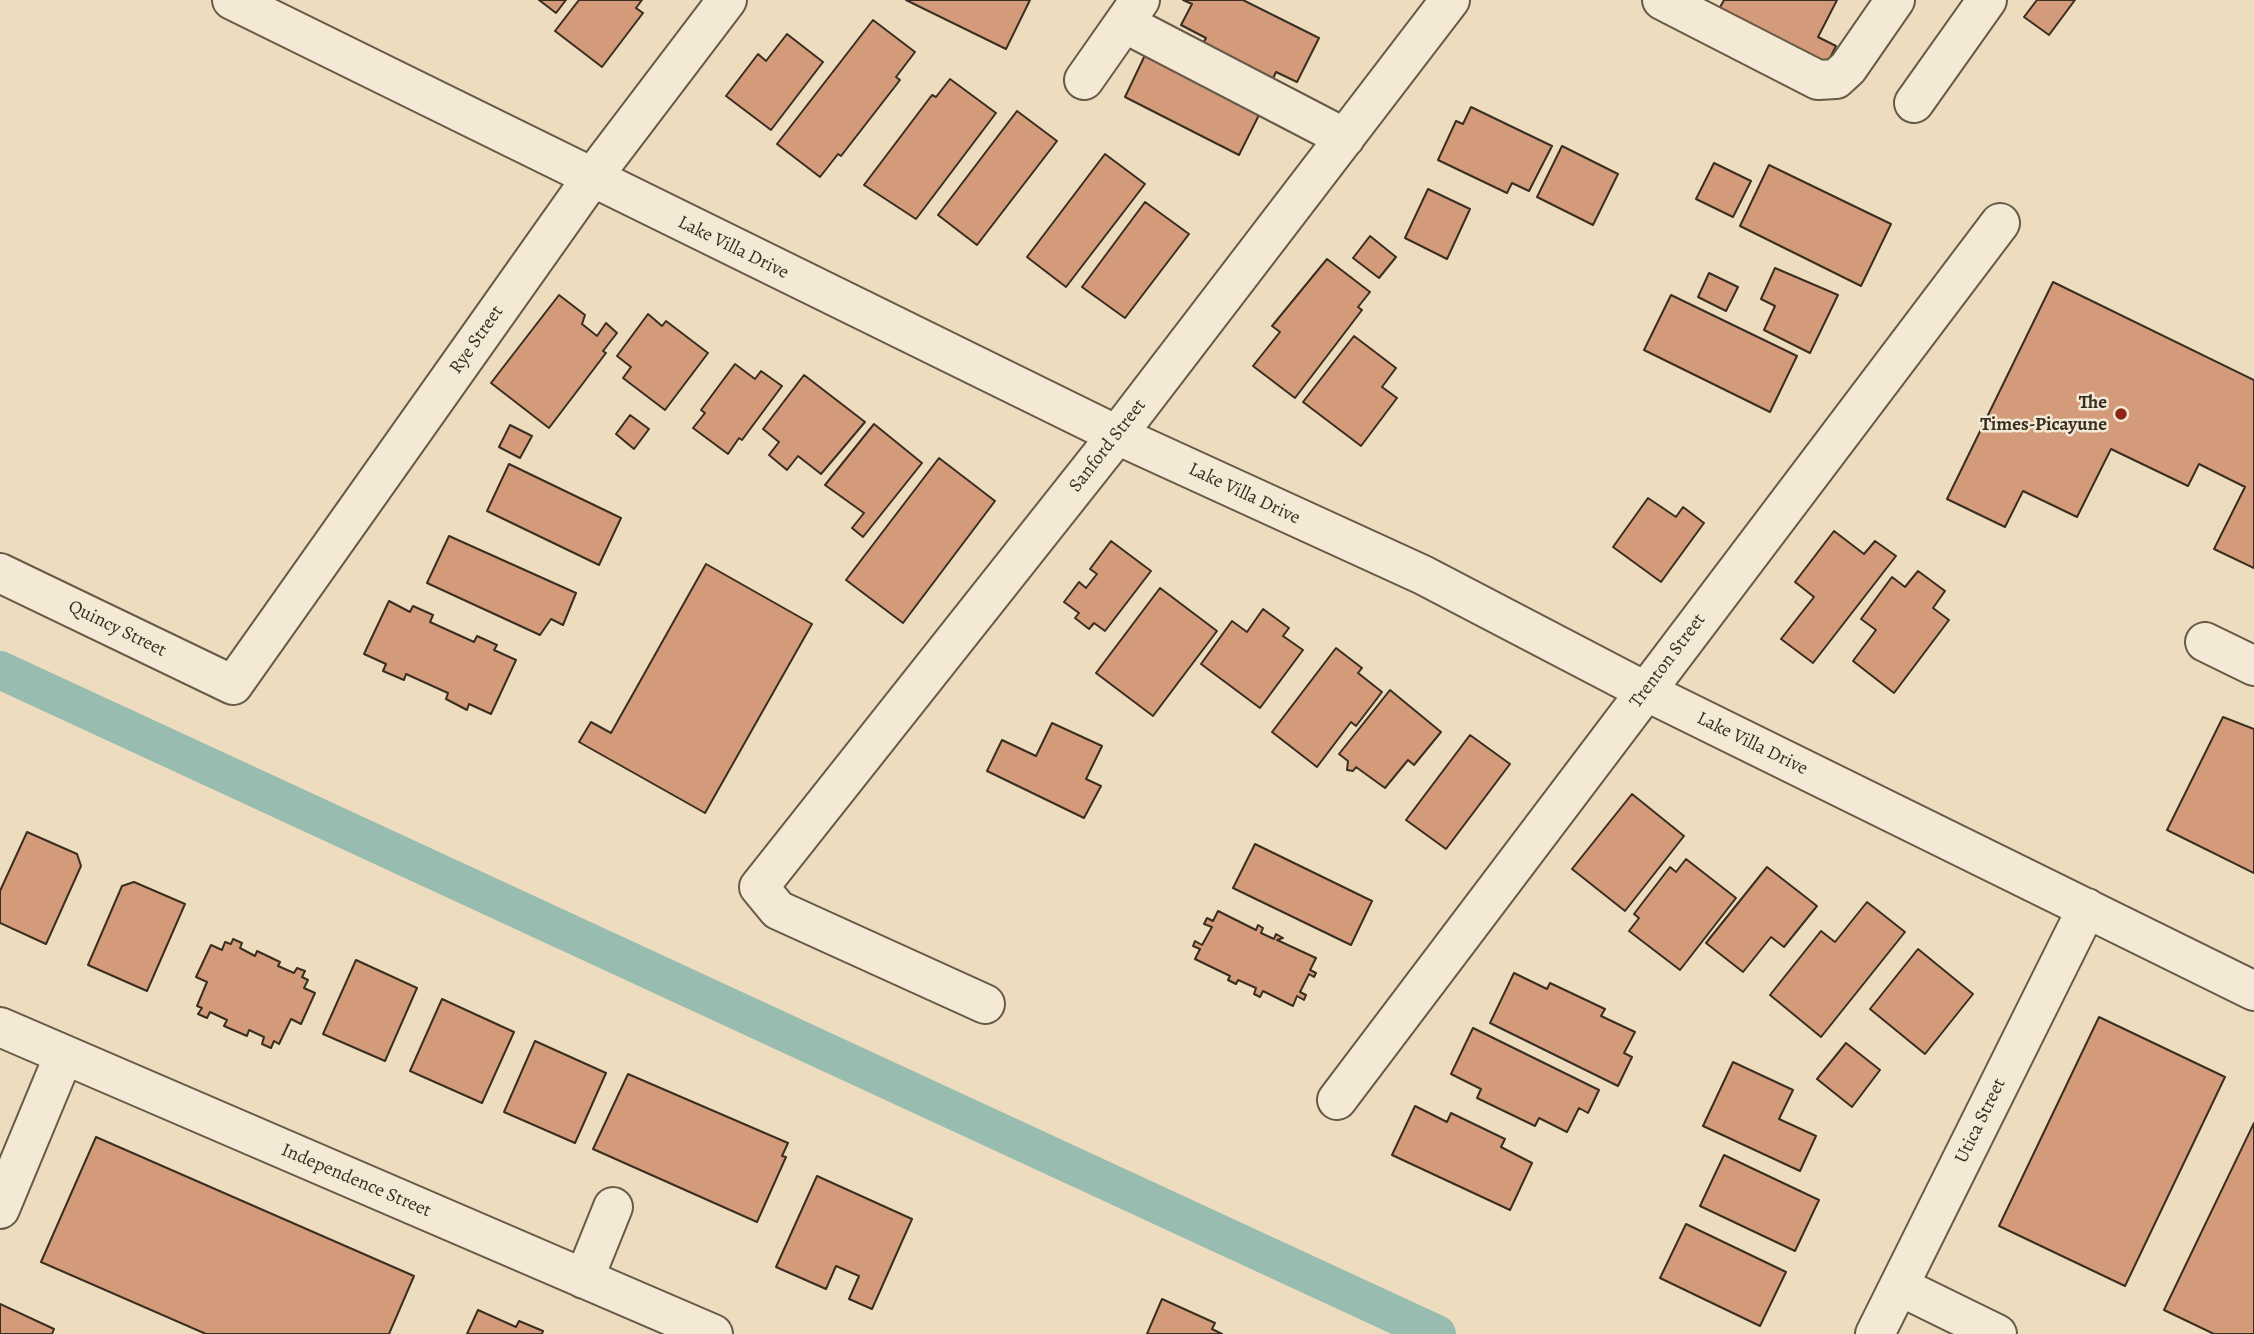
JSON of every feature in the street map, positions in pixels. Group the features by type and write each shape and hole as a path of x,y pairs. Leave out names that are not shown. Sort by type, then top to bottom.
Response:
{"street":[{"name":"Lake Villa Drive","path":"232,0 317,40 591,179 1117,435 1423,575 1645,691 2254,991"},
{"name":"Rye Street","path":"233,685 591,179 727,0"},
{"name":"Sanford Street","path":"985,1004 778,910 759,887 1117,435 1450,0"},
{"path":"1662,0 1818,80 1836,79 1847,68 1895,0"},
{"path":"1914,103 1987,0"},
{"path":"1084,80 1132,11 1345,138"},
{"name":"Trenton Street","path":"1337,1100 2000,223"},
{"name":"Quincy Street","path":"0,573 233,685"},
{"path":"2205,642 2254,666"},
{"name":"Utica Street","path":"1875,1334 2087,908"},
{"name":"Independence Street","path":"0,1027 713,1334"},
{"path":"0,1209 64,1055"},
{"path":"584,1279 613,1207"},
{"path":"1899,1286 1997,1334"}],"building":[{"path":"539,0 566,0 556,13"},
{"path":"579,0 642,0 636,8 643,13 602,67 555,31"},
{"path":"906,0 1030,0 1006,49"},
{"path":"1183,0 1243,0 1319,38 1297,82 1276,72 1272,81 1202,45 1206,38 1181,25 1192,4"},
{"path":"1724,0 1837,0 1818,37 1836,46 1825,68 1718,11"},
{"path":"2037,0 2075,0 2049,35 2024,17"},
{"path":"873,20 915,52 896,77 900,80 841,156 838,154 820,177 777,144"},
{"path":"787,34 823,62 771,130 726,96 758,54 766,61"},
{"path":"1146,53 1261,111 1239,155 1125,97"},
{"path":"950,79 996,113 916,219 864,185 932,95 936,97"},
{"path":"1471,107 1552,146 1529,191 1512,183 1507,193 1438,160 1456,121 1463,124"},
{"path":"1017,111 1057,141 977,245 938,215"},
{"path":"1562,146 1618,174 1593,225 1537,197"},
{"path":"1105,154 1145,184 1066,287 1027,257"},
{"path":"1714,163 1751,181 1733,217 1696,199"},
{"path":"1769,165 1891,224 1861,286 1740,226"},
{"path":"1428,189 1470,209 1447,259 1405,238"},
{"path":"1145,202 1189,234 1125,318 1082,287"},
{"path":"1370,236 1396,257 1379,278 1353,258"},
{"path":"1327,259 1370,292 1358,307 1362,310 1295,398 1253,366 1280,332 1272,326"},
{"path":"1775,268 1838,295 1810,353 1764,330 1775,306 1761,299"},
{"path":"1709,273 1738,287 1726,311 1698,297"},
{"name":"The Times-Picayune","path":"2053,282 2254,380 2254,568 2214,549 2245,487 2199,464 2188,486 2111,449 2077,517 2023,491 2005,527 1947,499"},
{"path":"559,295 585,315 582,324 597,336 606,323 617,333 603,351 606,353 549,428 491,383"},
{"path":"1671,295 1797,356 1770,412 1644,350"},
{"path":"648,314 662,326 666,321 708,353 665,410 623,378 631,367 617,356"},
{"path":"1354,336 1396,368 1382,387 1397,398 1361,446 1303,402"},
{"path":"735,364 755,379 761,371 782,386 742,440 739,438 728,454 693,428 705,413 701,410"},
{"path":"804,375 865,422 821,474 798,456 787,470 769,455 779,442 763,429"},
{"path":"630,415 649,429 634,449 616,434"},
{"path":"874,424 922,463 863,537 852,528 864,513 825,485"},
{"path":"510,425 532,436 520,458 499,447"},
{"path":"939,458 995,501 903,623 846,580"},
{"path":"509,464 621,518 599,565 487,511"},
{"path":"1648,498 1676,517 1683,507 1704,523 1661,582 1613,547"},
{"path":"1834,531 1864,554 1875,541 1896,556 1813,663 1781,639 1814,597 1795,582"},
{"path":"449,536 576,593 563,625 551,619 540,635 427,583"},
{"path":"1111,541 1151,571 1105,631 1094,623 1089,629 1075,618 1079,613 1064,602 1079,582 1086,588 1097,574 1090,569"},
{"path":"706,564 812,624 705,813 579,742 591,722 611,733"},
{"path":"1918,571 1945,591 1933,608 1949,620 1894,693 1853,661 1876,630 1861,619 1892,577 1905,587"},
{"path":"1160,588 1217,631 1153,716 1096,673"},
{"path":"389,601 410,612 413,606 433,615 430,622 474,642 477,636 497,645 494,650 516,660 491,714 469,704 467,710 446,699 448,693 406,674 404,680 383,671 386,664 364,654"},
{"path":"1263,609 1289,628 1283,636 1303,650 1260,708 1201,664 1232,621 1247,632"},
{"path":"1336,648 1362,668 1358,673 1382,692 1356,726 1351,722 1317,767 1272,732"},
{"path":"1390,690 1441,732 1414,765 1408,760 1385,788 1356,767 1353,771 1347,770 1348,761 1339,754"},
{"path":"2223,717 2254,729 2254,873 2167,830"},
{"path":"1052,723 1102,746 1086,779 1101,786 1084,818 987,771 1002,740 1036,756"},
{"path":"1470,735 1510,764 1446,849 1406,820"},
{"path":"1632,794 1684,836 1625,911 1572,869"},
{"path":"27,832 77,854 81,866 46,944 0,923 0,891"},
{"path":"1255,844 1372,901 1351,945 1233,888"},
{"path":"1686,859 1736,898 1680,970 1629,931 1639,918 1634,914 1670,867 1676,872"},
{"path":"1767,867 1817,906 1784,947 1771,937 1743,972 1706,943"},
{"path":"134,882 185,904 147,991 88,965 122,886"},
{"path":"1867,902 1905,932 1821,1037 1770,995 1821,931 1835,942"},
{"path":"1218,911 1256,930 1258,925 1263,928 1261,933 1274,939 1276,934 1283,938 1277,940 1316,958 1310,970 1316,973 1314,977 1309,974 1300,992 1306,995 1304,1000 1297,996 1293,1006 1263,991 1260,997 1254,994 1256,988 1238,980 1236,984 1228,980 1230,976 1195,959 1200,949 1193,946 1195,941 1202,945 1212,927 1204,924 1207,918 1213,921"},
{"path":"233,939 242,943 240,948 255,956 257,951 280,962 278,966 294,973 297,968 305,971 302,977 308,980 304,988 315,993 301,1024 291,1019 279,1044 274,1041 271,1048 262,1044 264,1037 249,1030 247,1036 224,1026 227,1020 210,1012 207,1018 198,1014 202,1008 197,1006 207,982 196,977 211,945 222,950 225,942 231,944"},
{"path":"1918,949 1973,994 1925,1054 1870,1009"},
{"path":"356,960 417,988 385,1061 323,1034"},
{"path":"1514,973 1547,989 1550,983 1605,1009 1601,1016 1635,1032 1624,1053 1632,1057 1618,1086 1490,1023"},
{"path":"442,999 514,1032 482,1103 410,1071"},
{"path":"2099,1017 2225,1077 2125,1286 1999,1226"},
{"path":"1473,1028 1599,1090 1588,1113 1579,1108 1567,1132 1539,1118 1535,1126 1477,1098 1481,1089 1451,1074"},
{"path":"535,1041 606,1073 575,1143 504,1112"},
{"path":"1846,1043 1880,1070 1852,1107 1817,1079"},
{"path":"1733,1062 1793,1090 1779,1119 1816,1136 1800,1171 1703,1126"},
{"path":"628,1074 788,1143 782,1156 786,1157 757,1222 593,1149"},
{"path":"1415,1106 1447,1122 1451,1113 1505,1139 1501,1147 1532,1163 1510,1210 1392,1155"},
{"path":"2254,1123 2254,1334 2214,1334 2164,1310"},
{"path":"96,1137 414,1276 389,1334 206,1334 41,1262"},
{"path":"1724,1155 1819,1200 1795,1251 1700,1206"},
{"path":"817,1176 912,1219 872,1309 849,1299 859,1276 836,1266 826,1289 776,1267"},
{"path":"1686,1224 1786,1272 1760,1326 1660,1278"},
{"path":"1162,1299 1215,1323 1212,1329 1222,1334 1147,1334"},
{"path":"0,1304 54,1329 52,1334 0,1334"},
{"path":"478,1310 516,1327 519,1321 543,1331 542,1334 467,1334"}],"waterway":[{"path":"0,670 1437,1334"}],"place":[{"name":"The Times-Picayune","path":"2121,414"}]}
